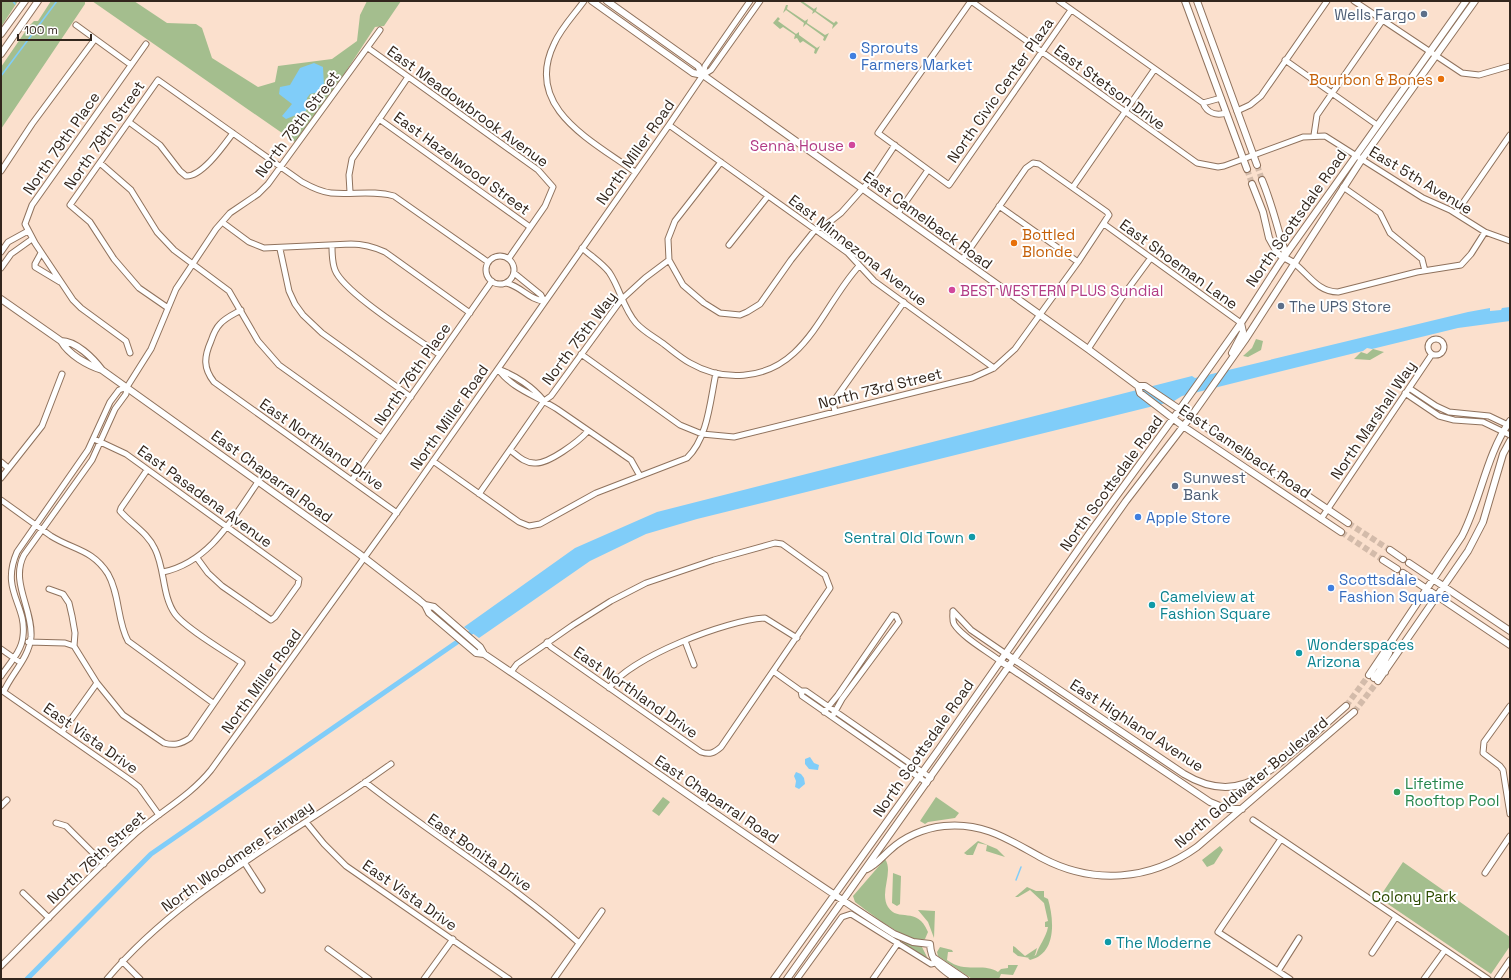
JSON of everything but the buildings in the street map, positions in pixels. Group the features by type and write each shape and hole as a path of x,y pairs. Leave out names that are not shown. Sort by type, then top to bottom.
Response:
{"main road":[{"path":"1,34 25,1"},
{"path":"1,54 38,1"},
{"name":"East Camelback Road","path":"592,1 693,73 703,75 1138,386 1145,386 1348,522"},
{"name":"East Camelback Road","path":"607,1 698,66 703,75"},
{"path":"1185,1 1247,169"},
{"path":"1197,1 1257,165"},
{"name":"North Scottsdale Road","path":"774,979 1006,654 1096,525 1173,419 1177,408 1189,396 1241,323 1285,256 1466,1"},
{"name":"North Scottsdale Road","path":"787,979 1015,660 1126,501 1184,426 1230,361 1262,315 1362,159 1475,1"},
{"path":"1262,180 1285,246 1285,256"},
{"path":"1252,184 1263,212 1269,238 1278,254 1285,256 1294,263"},
{"name":"East Chaparral Road","path":"1,299 61,341 64,347 90,366 102,370 364,558 425,605 434,607 477,644 484,654 834,895 899,937 912,942 930,944 934,960 953,978"},
{"path":"1230,361 1243,332 1241,323"},
{"name":"East Camelback Road","path":"1138,386 1140,393 1173,419 1342,532"},
{"path":"1509,424 1494,450 1471,519 1456,547 1381,659 1380,670 1374,678 1385,672 1468,551 1483,522 1503,454 1510,441"},
{"path":"1390,550 1403,559"},
{"path":"1383,560 1397,569"},
{"path":"1409,563 1510,631"},
{"path":"1403,573 1510,645"},
{"name":"East Chaparral Road","path":"425,605 429,613 470,649 476,653 484,654"},
{"path":"1385,672 1385,660 1398,639 1397,635"},
{"name":"East Highland Avenue","path":"1006,654 1184,774 1211,785 1229,786 1246,783 1264,775 1282,762"},
{"name":"East Highland Avenue","path":"1000,661 1216,805 1227,809 1242,809"},
{"name":"North Goldwater Boulevard","path":"1282,762 1346,706"},
{"name":"North Goldwater Boulevard","path":"865,870 874,866 904,839 932,828 957,825 991,831 1066,869 1090,875 1120,876 1143,873 1162,867 1185,855 1242,809 1354,712"},
{"path":"1113,737 1118,730"},
{"name":"East Chaparral Road","path":"934,960 965,979"}],"street":[{"path":"584,1 554,44 548,68 548,88 552,100 564,119 635,172"},
{"name":"North Miller Road","path":"211,770 397,513 544,301 669,125 703,75 705,66 750,1"},
{"name":"North Miller Road","path":"703,75 711,70 760,1"},
{"path":"928,170 878,133 971,1"},
{"name":"East Stetson Drive","path":"971,1 1197,163 1218,167 1253,156"},
{"path":"1059,1 1154,70 1203,103 1204,107 1213,114 1220,115 1226,113"},
{"path":"1237,111 1256,101 1327,1"},
{"path":"1354,1 1460,72 1471,76 1486,74 1510,66"},
{"name":"North Civic Center Plaza","path":"898,213 928,170 949,185 1071,10"},
{"path":"1253,156 1314,135 1317,115 1382,21"},
{"path":"76,25 131,65"},
{"name":"North 78th Street","path":"2,690 28,650 30,642 31,624 19,581 19,567 24,555 92,460 115,409 126,394 127,388 152,349 176,289 222,222 230,213 258,194 282,167 380,30"},
{"path":"1,171 32,124 95,39"},
{"name":"North 79th Place","path":"28,232 26,218 32,205 146,44"},
{"name":"East Meadowbrook Avenue","path":"368,48 538,170 553,187 545,206 530,227"},
{"path":"1285,60 1377,126"},
{"path":"1073,187 1124,111 1154,70"},
{"path":"350,192 349,175 352,159 408,77"},
{"name":"North 79th Street","path":"168,308 139,288 114,259 90,222 70,205 158,80 232,133"},
{"path":"1203,103 1221,98"},
{"name":"East Hazelwood Street","path":"379,119 530,227"},
{"path":"129,122 160,145 182,174 186,176 191,175 214,159 232,133 314,189 333,193 379,192 401,200 488,262"},
{"name":"East Minnezona Avenue","path":"669,125 848,253 874,281 994,368"},
{"name":"East 5th Avenue","path":"1314,135 1330,138 1423,198 1456,213 1485,232 1510,241"},
{"path":"1456,213 1510,135"},
{"path":"721,162 675,221 668,238 669,260 683,285 691,293 720,313 740,315 760,304 791,260 816,230 827,224 842,212 875,175 895,145"},
{"path":"100,163 131,190 165,242 192,264 230,291 258,342 279,365 381,438"},
{"name":"East Shoeman Lane","path":"999,206 1026,168 1033,163 1039,164 1073,187 1109,215"},
{"path":"1343,187 1380,213 1390,233 1422,259 1425,271"},
{"path":"729,246 768,196"},
{"path":"962,260 999,206 1078,262"},
{"name":"North 73rd Street","path":"581,354 672,420 690,430 702,434 734,437 972,378 994,368 1015,349 1078,262 1109,215"},
{"path":"222,222 257,246 280,249 364,244 385,252 470,313"},
{"name":"East Shoeman Lane","path":"1104,224 1150,259 1241,323"},
{"path":"509,258 530,227"},
{"path":"11,254 2,249 8,242 28,232 78,306 126,341 130,353"},
{"path":"1294,263 1321,288 1330,292 1338,292 1425,271 1461,265 1469,257 1485,232"},
{"path":"1,267 11,254 32,239"},
{"path":"332,246 332,259 336,271 346,286 440,355"},
{"path":"582,248 609,272 628,313 645,330 689,362 716,374 742,376 755,375 782,362 794,353 808,337 846,281 859,266"},
{"path":"280,249 289,291 303,315 322,333 411,397"},
{"path":"41,253 34,264 35,267 61,282"},
{"path":"506,283 511,279 514,273 514,265 509,258 500,255 491,258 488,262 486,270 492,281 500,284 506,283 514,285 536,301 544,301 541,295 514,273"},
{"path":"1088,349 1125,293 1150,259"},
{"name":"North 75th Way","path":"479,494 544,401 551,396 622,300 645,278 669,260"},
{"name":"North 76th Place","path":"352,480 492,281"},
{"path":"835,412 833,402 904,302"},
{"name":"East Northland Drive","path":"241,310 218,325 205,359 206,371 209,376 214,382 232,396 397,513"},
{"name":"North Marshall Way","path":"1321,519 1432,354"},
{"path":"498,368 538,393 544,401 631,460 640,476"},
{"path":"1,478 42,426 62,374"},
{"path":"433,461 519,522 529,526 540,524 596,493 687,458 695,450 702,434 716,374"},
{"name":"North 78th Street","path":"1,676 14,658 22,641 23,628 12,593 10,572 17,552 88,450 110,402 119,390 127,388"},
{"path":"1407,390 1449,412 1489,416 1509,424"},
{"path":"1407,390 1439,416 1454,420 1483,422 1510,435"},
{"path":"510,450 524,460 533,463 541,463 576,443 588,431"},
{"name":"East Pasadena Avenue","path":"94,439 120,450 299,579 298,585 275,617 271,620 222,586 208,573 197,558"},
{"path":"1,462 8,468"},
{"path":"49,589 63,594 69,603 75,633 74,646 97,683 123,715 164,743 171,745 178,744 190,738 242,663 176,614 169,602 163,572 157,553 148,536 120,512 121,508 147,470"},
{"path":"163,572 176,569 197,558 211,546 227,527 258,482"},
{"path":"1,500 60,541 88,553 101,565 113,584 123,629 128,641 213,703"},
{"path":"511,672 517,664 598,608 646,583 720,558 775,543 782,544 825,576 830,588 773,671 801,691 806,691 828,706 920,775"},
{"path":"1000,661 956,626 953,622 953,611 971,630 1006,654"},
{"path":"824,712 828,706 865,661 898,622 896,616 891,618 865,661 842,699 836,712 832,717"},
{"path":"609,688 618,677 640,662 685,641 717,629 765,618 797,638"},
{"path":"22,641 65,643 74,646"},
{"path":"685,641 694,665"},
{"name":"East Northland Drive","path":"547,642 551,647 609,688 701,752 708,754 714,753 721,747 773,671"},
{"path":"1,648 21,662"},
{"path":"62,732 97,683"},
{"name":"East Vista Drive","path":"2,690 139,787 159,815"},
{"path":"801,691 802,696 824,712 929,781"},
{"path":"1510,706 1484,742 1483,753 1503,770 1510,814"},
{"name":"North Woodmere Fairway","path":"107,979 122,961 166,919 244,862 391,764"},
{"name":"North 76th Street","path":"1,966 104,864 159,815 197,787 211,770"},
{"name":"East Bonita Drive","path":"365,782 404,813 524,898 579,943"},
{"path":"1,806 7,800"},
{"path":"1253,820 1488,979"},
{"name":"East Vista Drive","path":"306,822 324,844 346,866 509,979"},
{"path":"56,823 66,826 104,864"},
{"path":"1485,873 1510,836"},
{"path":"1281,839 1218,932 1290,979"},
{"path":"244,862 262,890"},
{"path":"23,892 49,918"},
{"path":"554,979 602,911"},
{"path":"798,979 842,917 850,914 931,964 934,960"},
{"path":"1372,953 1396,917"},
{"path":"1278,971 1299,938"},
{"path":"424,979 453,939"},
{"path":"873,979 898,943"},
{"path":"328,949 369,979"},
{"path":"1424,979 1445,950"},
{"path":"1497,979 1510,960"},
{"path":"122,961 140,979"}],"green space":[{"path":"1,1 18,1 1,27"},
{"path":"51,1 85,1 85,4 1,129 1,67 29,26 34,21 38,21"},
{"path":"92,1 134,1 167,23 196,24 202,28 212,58 258,87 275,82 278,66 332,59 357,41 360,15 367,1 401,1 384,26 375,27 341,79 295,142"},
{"path":"799,1 802,1 814,9 817,7 816,11 834,23 836,21 838,23 832,29 833,25 815,12 812,14 813,11"},
{"path":"786,5 788,5 787,9 805,21 808,19 807,23 825,35 829,33 825,41 823,40 824,37 806,24 803,27 804,23 786,10 783,13"},
{"path":"778,17 780,19 778,21 796,34 799,32 799,35 817,48 820,46 816,54 814,53 815,49 803,41 800,43 797,38 794,39 795,35 783,27 780,29 773,23"},
{"path":"1256,339 1263,341 1261,350 1248,357 1243,356 1252,348"},
{"path":"1373,349 1384,352 1370,360 1354,359 1361,352 1367,354"},
{"path":"663,797 670,802 659,816 652,811"},
{"path":"936,797 959,813 955,818 928,822 925,824 920,821"},
{"path":"978,841 997,849 1005,857 986,851 987,845 978,843 973,855 967,855 964,853"},
{"path":"1220,846 1223,850 1214,864 1207,867 1202,860"},
{"path":"885,859 888,870 885,895 888,907 892,912 897,914 913,916 919,919 924,924 928,932 925,939 918,940 900,933 879,920 855,902 853,896"},
{"name":"Colony Park","path":"1403,862 1510,937 1510,946 1491,974 1379,898"},
{"path":"893,873 901,876 900,904 897,906 892,903"},
{"path":"1027,887 1036,891 1044,891 1044,897 1048,899 1052,916 1051,935 1045,951 1039,956 1030,960 1028,958 1036,955 1044,938 1048,927 1045,927 1045,922 1048,921 1044,903 1030,890 1018,897 1015,897"},
{"path":"918,910 935,911 934,938 928,922"},
{"path":"849,911 900,941 922,947 929,961"},
{"path":"1013,946 1025,956 1037,948 1035,955 1030,958 1018,956 1013,952"},
{"path":"940,947 952,950 953,952 948,952 947,960 961,966 986,968 998,972 1001,969 1008,968 1008,965 1018,965 1013,975 1001,974 999,979 972,979 938,956 937,952"}],"water":[{"path":"314,63 323,67 324,86 320,92 310,94 307,98 306,111 286,119 282,116 292,104 279,94 280,87 290,85 300,68"},
{"path":"1510,307 1510,321 1458,328 1372,349 1367,348 1363,351 1182,396 1174,401 697,519 646,534 590,561 479,638 464,627 575,548 657,512 1192,376 1195,378 1468,312 1490,308 1490,311 1501,310 1502,308"},
{"path":"810,757 814,763 819,765 818,770 809,769 805,764 805,759"},
{"path":"796,772 801,774 804,778 805,784 799,789 795,787 796,781 794,776"}],"waterway":[{"path":"1,76 57,1"},
{"path":"27,979 151,854 476,629"},
{"path":"1016,880 1021,867"}],"tunnel":[{"path":"1257,165 1262,180"},
{"path":"1247,169 1252,184"},
{"path":"1348,523 1390,550"},
{"path":"1341,532 1383,560"},
{"path":"1346,706 1369,675"},
{"path":"1354,712 1378,681"}],"place":[{"name":"Wells Fargo","path":"1424,14"},
{"name":"Sprouts Farmers Market","path":"853,56"},
{"name":"Bourbon & Bones","path":"1441,79"},
{"name":"Senna House","path":"852,145"},
{"name":"Bottled Blonde","path":"1014,243"},
{"name":"BEST WESTERN PLUS Sundial","path":"952,290"},
{"name":"The UPS Store","path":"1281,306"},
{"name":"Sunwest Bank","path":"1175,486"},
{"name":"Apple Store","path":"1138,517"},
{"name":"Sentral Old Town","path":"972,537"},
{"name":"Scottsdale Fashion Square","path":"1331,588"},
{"name":"Camelview at Fashion Square","path":"1152,605"},
{"name":"Wonderspaces Arizona","path":"1299,653"},
{"name":"Lifetime Rooftop Pool","path":"1397,792"},
{"name":"The Moderne","path":"1108,942"}]}
